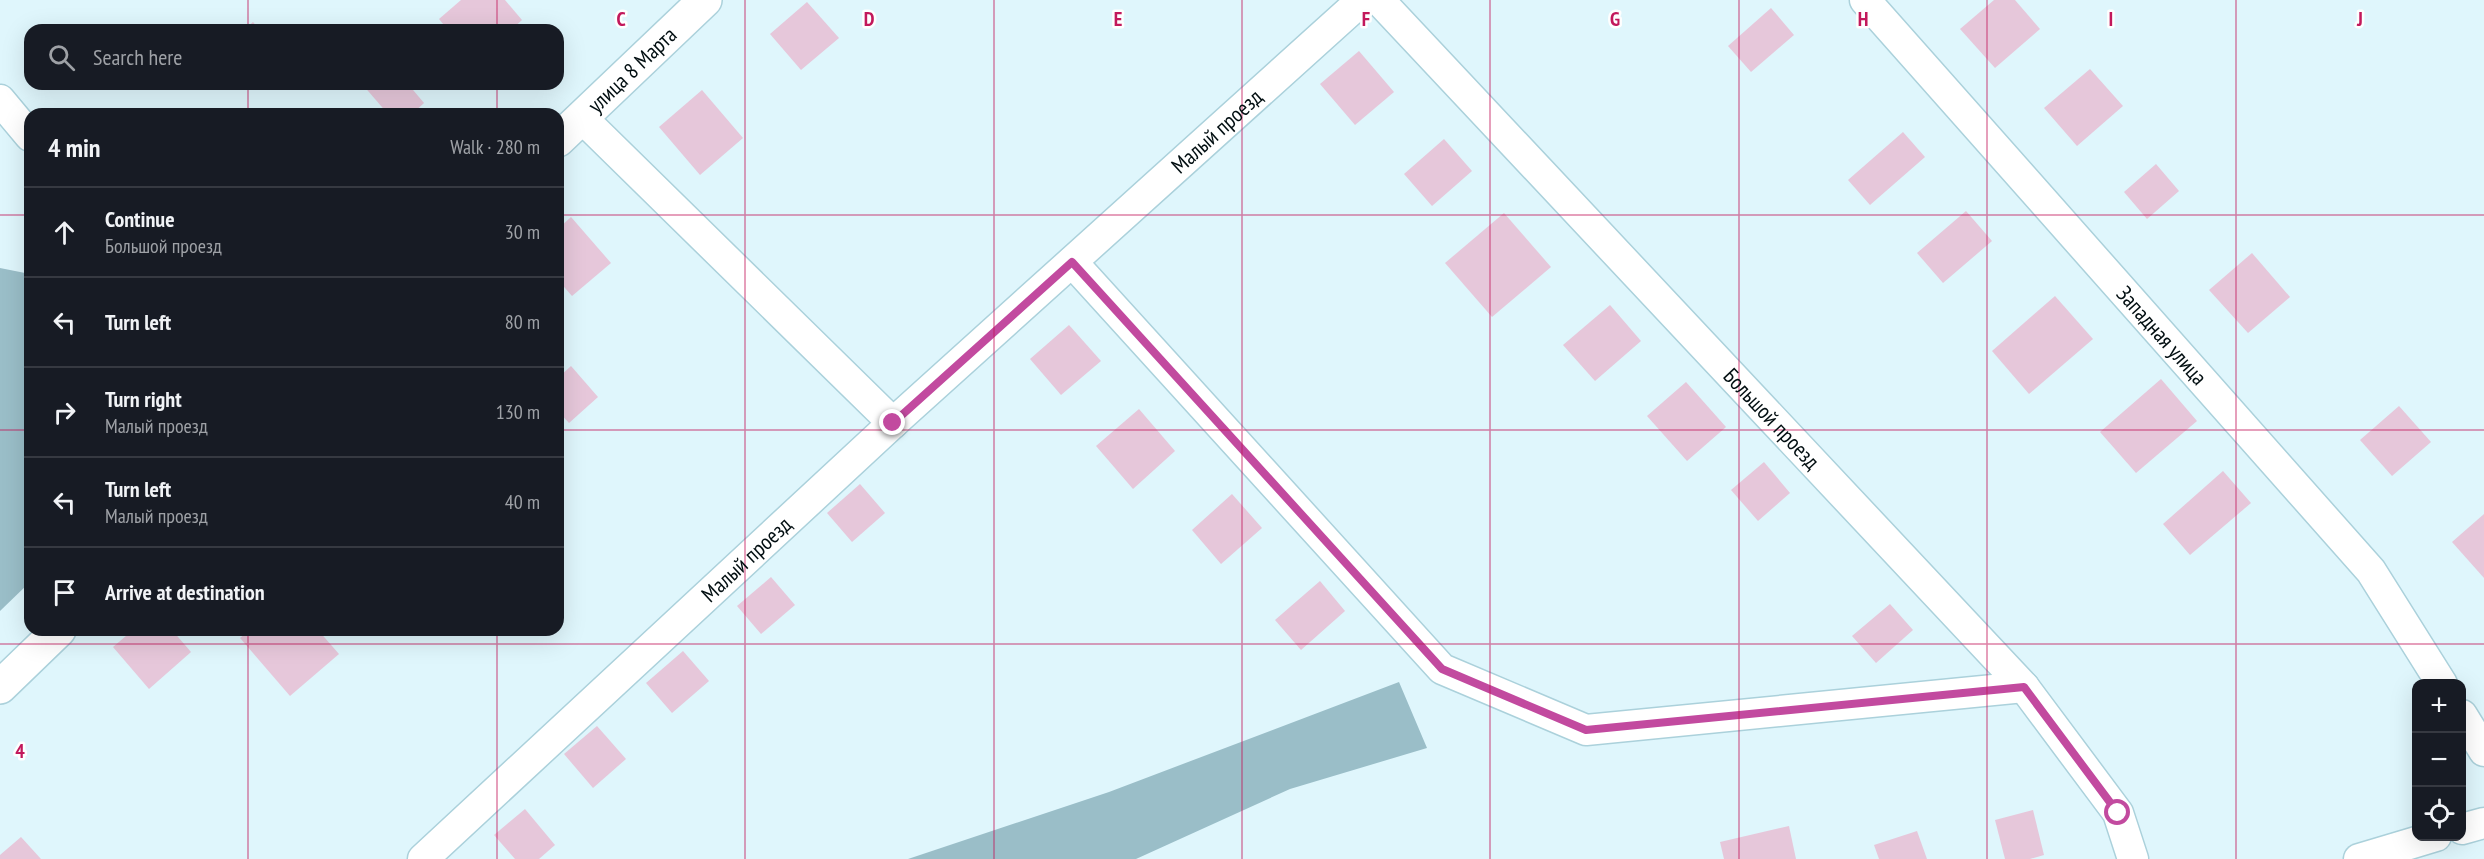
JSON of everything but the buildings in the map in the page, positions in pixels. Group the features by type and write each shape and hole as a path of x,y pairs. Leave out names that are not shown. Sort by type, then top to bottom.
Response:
{"main road":[{"name":"улица 8 Марта","path":"564,134 705,0"},
{"path":"0,687 53,636"}],"street":[{"name":"Малый проезд","path":"423,859 893,423 1362,0"},
{"name":"Большой проезд","path":"1379,0 2024,687 2118,813 2133,859"},
{"name":"Западная улица","path":"1864,0 2371,571 2439,679"},
{"path":"0,100 24,129"},
{"path":"581,117 893,423"},
{"path":"1072,262 1442,669 1586,730 2024,687"},
{"path":"2466,722 2484,751"},
{"path":"2466,828 2484,823"},
{"path":"2359,859 2422,841"}],"shaded area":[{"path":"0,268 24,273 24,588 0,611"},
{"path":"1399,682 1427,748 1290,789 1136,859 908,859 1109,792"}],"route":[{"path":"893,423 1072,262 1442,669 1586,730 2024,687 2118,813"}]}
